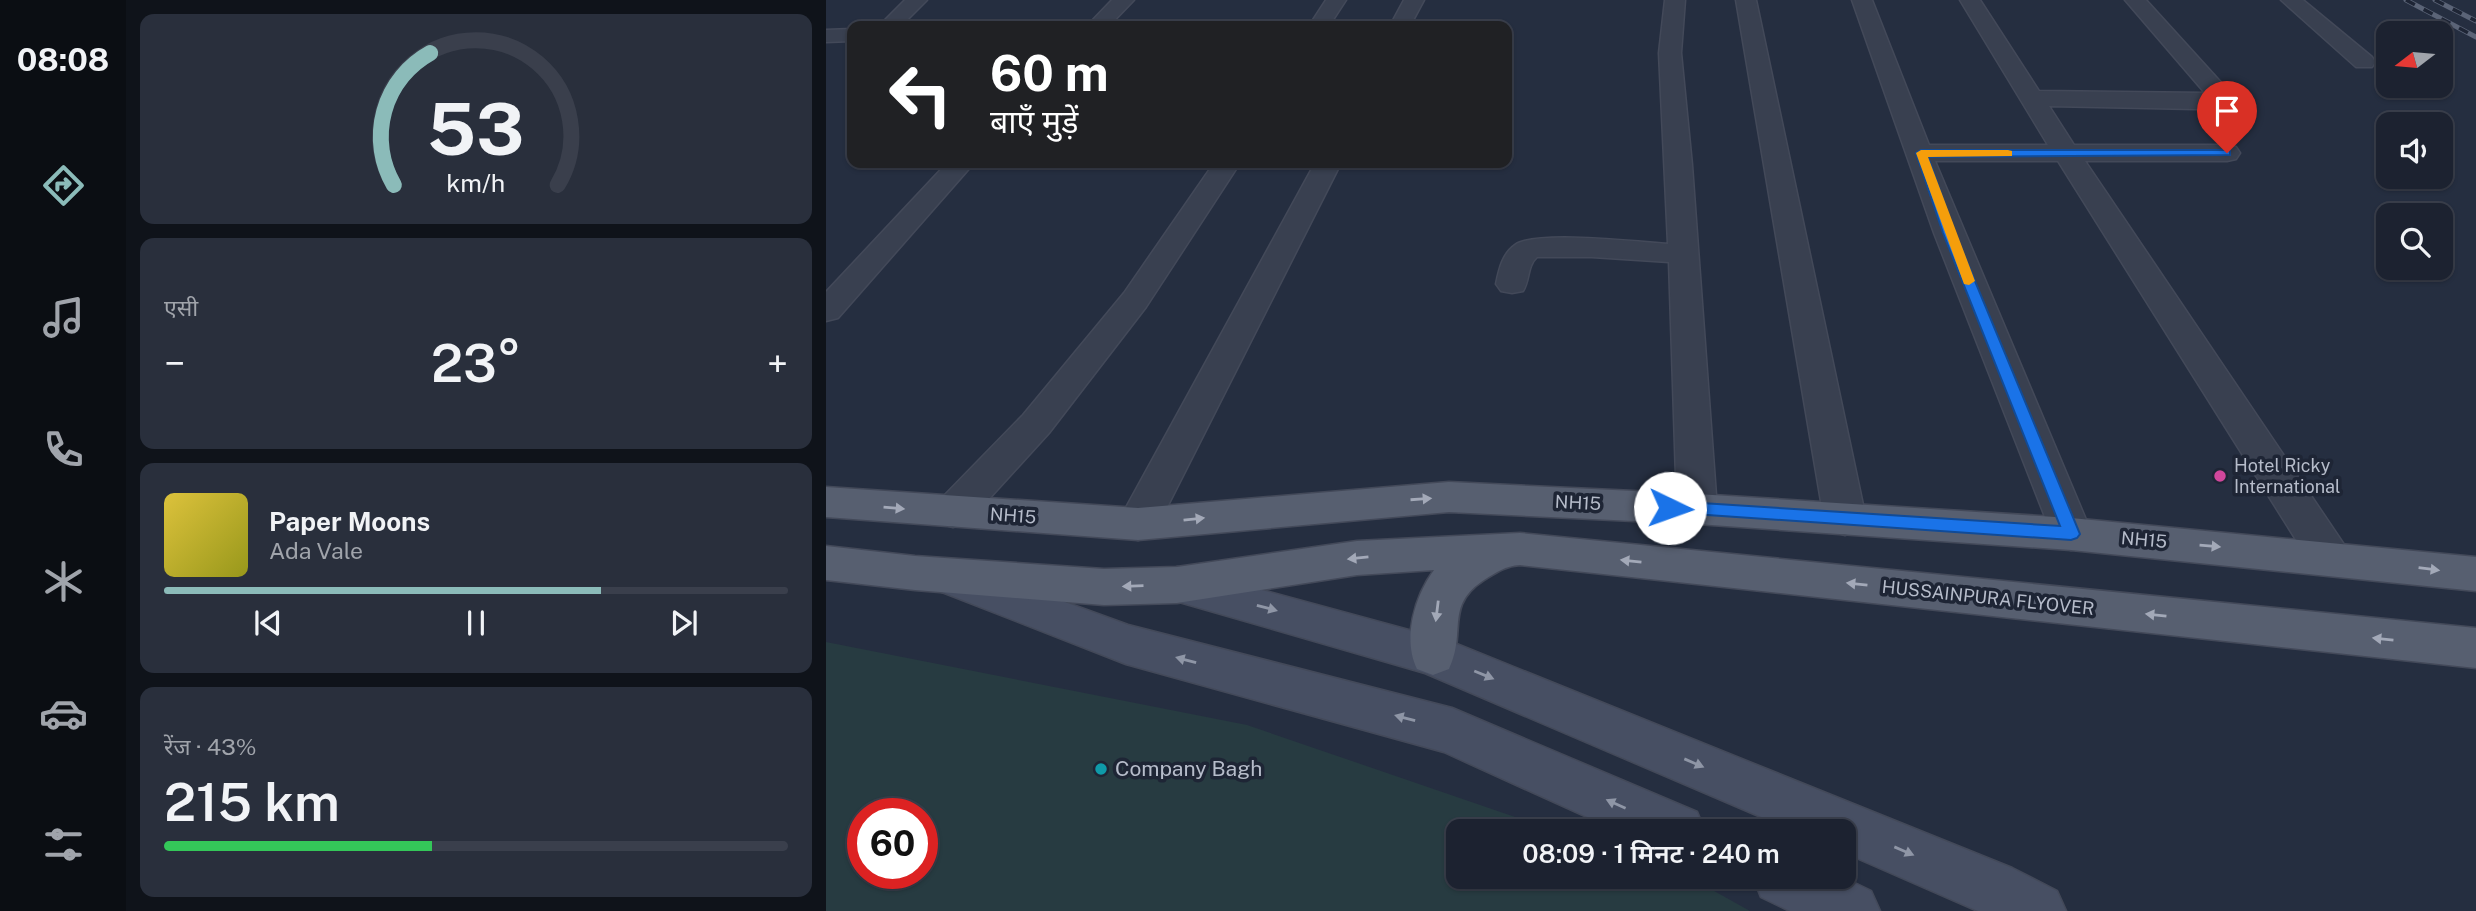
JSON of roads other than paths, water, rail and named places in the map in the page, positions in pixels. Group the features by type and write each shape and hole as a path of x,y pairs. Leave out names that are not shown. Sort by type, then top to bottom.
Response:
{"main road":[{"name":"NH15","path":"826,502 1138,524 1449,497 1697,509 2071,534 2330,558"},
{"path":"826,563 1104,587 1177,585 1357,558 1500,549"},
{"path":"1433,655 1438,598 1453,578 1500,549"},
{"name":"HUSSAINPURA FLYOVER","path":"1500,549 2463,647"},
{"path":"2330,558 2476,575"},
{"path":"940,574 1126,644 1452,731 1651,819"},
{"path":"1177,585 1433,655 1993,888 2037,911"},
{"path":"1806,889 1851,911"}],"street":[{"path":"894,21 916,0"},
{"path":"1102,21 1124,0"},
{"path":"1322,21 1336,0"},
{"path":"1403,21 1414,0"},
{"path":"1675,0 1670,53 1697,509"},
{"path":"1746,0 1845,519"},
{"path":"1862,0 1949,233 2071,534"},
{"path":"1970,0 2330,558"},
{"path":"2034,98 2196,102 2217,98 2218,93 2135,0"},
{"path":"2291,0 2364,62"},
{"path":"826,36 847,35"},
{"path":"1921,153 2227,153"},
{"path":"826,311 956,168"},
{"path":"953,512 1036,424 1135,300 1224,168"},
{"path":"1138,524 1325,168"},
{"path":"1512,284 1517,261 1522,252 1531,247 1683,254"}],"railway":[{"path":"2406,0 2476,37"},
{"path":"2435,0 2476,21"}],"place":[{"name":"Hotel Ricky International","path":"2220,476"},
{"name":"Company Bagh","path":"1101,769"}]}
